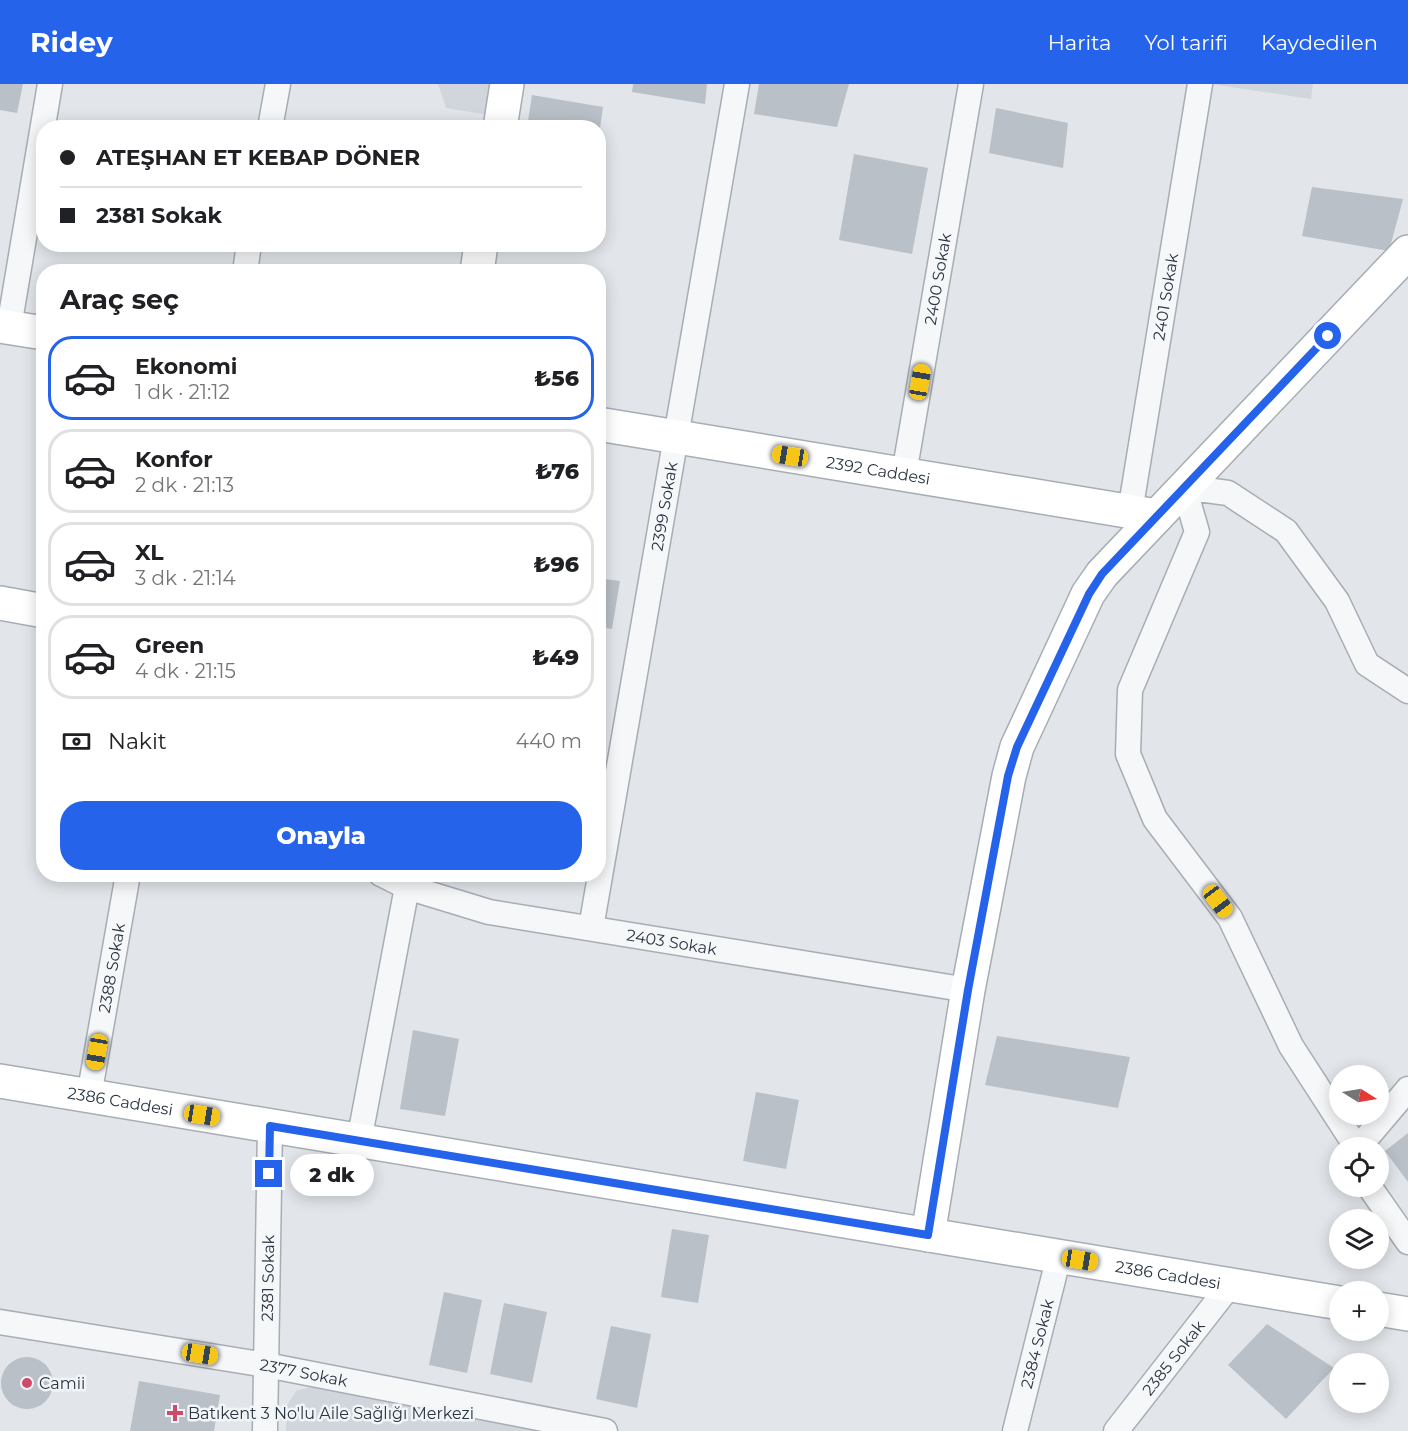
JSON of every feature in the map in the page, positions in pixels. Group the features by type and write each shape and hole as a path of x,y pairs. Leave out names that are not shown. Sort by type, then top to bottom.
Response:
{"street":[{"path":"43,120 50,84"},
{"path":"271,120 278,84"},
{"path":"501,120 507,84"},
{"name":"2399 Sokak","path":"606,841 737,84"},
{"name":"2400 Sokak","path":"904,474 971,84"},
{"name":"2401 Sokak","path":"1143,514 1200,84"},
{"path":"36,158 4,326 36,332"},
{"path":"928,1235 999,818 1017,747 1089,594 1143,514 1184,487 1408,252"},
{"name":"2392 Caddesi","path":"606,425 1143,514"},
{"path":"1184,487 1228,493 1286,531 1337,601 1367,664 1408,691"},
{"path":"1184,487 1197,532 1130,690 1128,754 1155,819 1230,918 1291,1046 1350,1137"},
{"path":"0,603 36,609"},
{"name":"2388 Sokak","path":"89,1096 127,882"},
{"name":"2403 Sokak","path":"397,882 489,912 968,990"},
{"name":"2399 Sokak","path":"591,928 599,882"},
{"path":"359,1141 407,887"},
{"name":"2386 Caddesi","path":"0,1081 1329,1301"},
{"path":"1367,1137 1408,1089"},
{"name":"2381 Sokak","path":"265,1431 270,1126"},
{"path":"1377,1197 1408,1242"},
{"name":"2384 Sokak","path":"1015,1431 1059,1256"},
{"name":"2385 Sokak","path":"1116,1431 1230,1285"},
{"path":"1389,1311 1408,1314"},
{"name":"2377 Sokak","path":"0,1322 266,1365 605,1431"}],"shaded area":[{"path":"438,84 494,84 489,115 446,108"},
{"path":"1211,84 1313,84 1311,99"},
{"path":"310,1387 539,1431 286,1431 287,1405 296,1391"}],"building":[{"path":"0,84 23,84 17,113 0,110"},
{"path":"633,84 707,84 705,104 632,92"},
{"path":"759,84 849,84 837,127 754,114"},
{"path":"532,95 603,107 601,120 528,120"},
{"path":"996,108 1068,123 1063,168 989,153"},
{"path":"854,154 928,168 912,254 839,240"},
{"path":"1312,187 1403,199 1389,251 1302,236"},
{"path":"606,579 620,581 612,629 606,628"},
{"path":"413,1030 459,1039 445,1116 400,1109"},
{"path":"997,1036 1130,1057 1118,1108 985,1085"},
{"path":"756,1092 799,1100 786,1169 743,1161"},
{"path":"1408,1133 1408,1182 1389,1156 1389,1148"},
{"path":"672,1229 709,1235 698,1303 661,1297"},
{"path":"444,1292 482,1300 467,1373 429,1365"},
{"path":"504,1303 547,1312 532,1383 490,1374"},
{"path":"1267,1324 1329,1365 1329,1373 1286,1419 1228,1365"},
{"path":"611,1326 651,1334 637,1408 596,1399"},
{"name":"Camii","path":"27,1357 37,1359 45,1365 51,1373 53,1383 51,1393 45,1401 37,1407 27,1409 17,1407 9,1401 3,1393 1,1383 3,1373 9,1365 17,1359"},
{"name":"Batıkent 3 No'lu Aile Sağlığı Merkezi","path":"139,1381 220,1395 214,1431 130,1431"}],"place":[{"name":"Camii","path":"27,1383"},
{"name":"Batıkent 3 No'lu Aile Sağlığı Merkezi","path":"175,1413"}],"route":[{"path":"269,1174 270,1126 928,1235 999,818 1017,747 1095,583 1328,336"}]}
